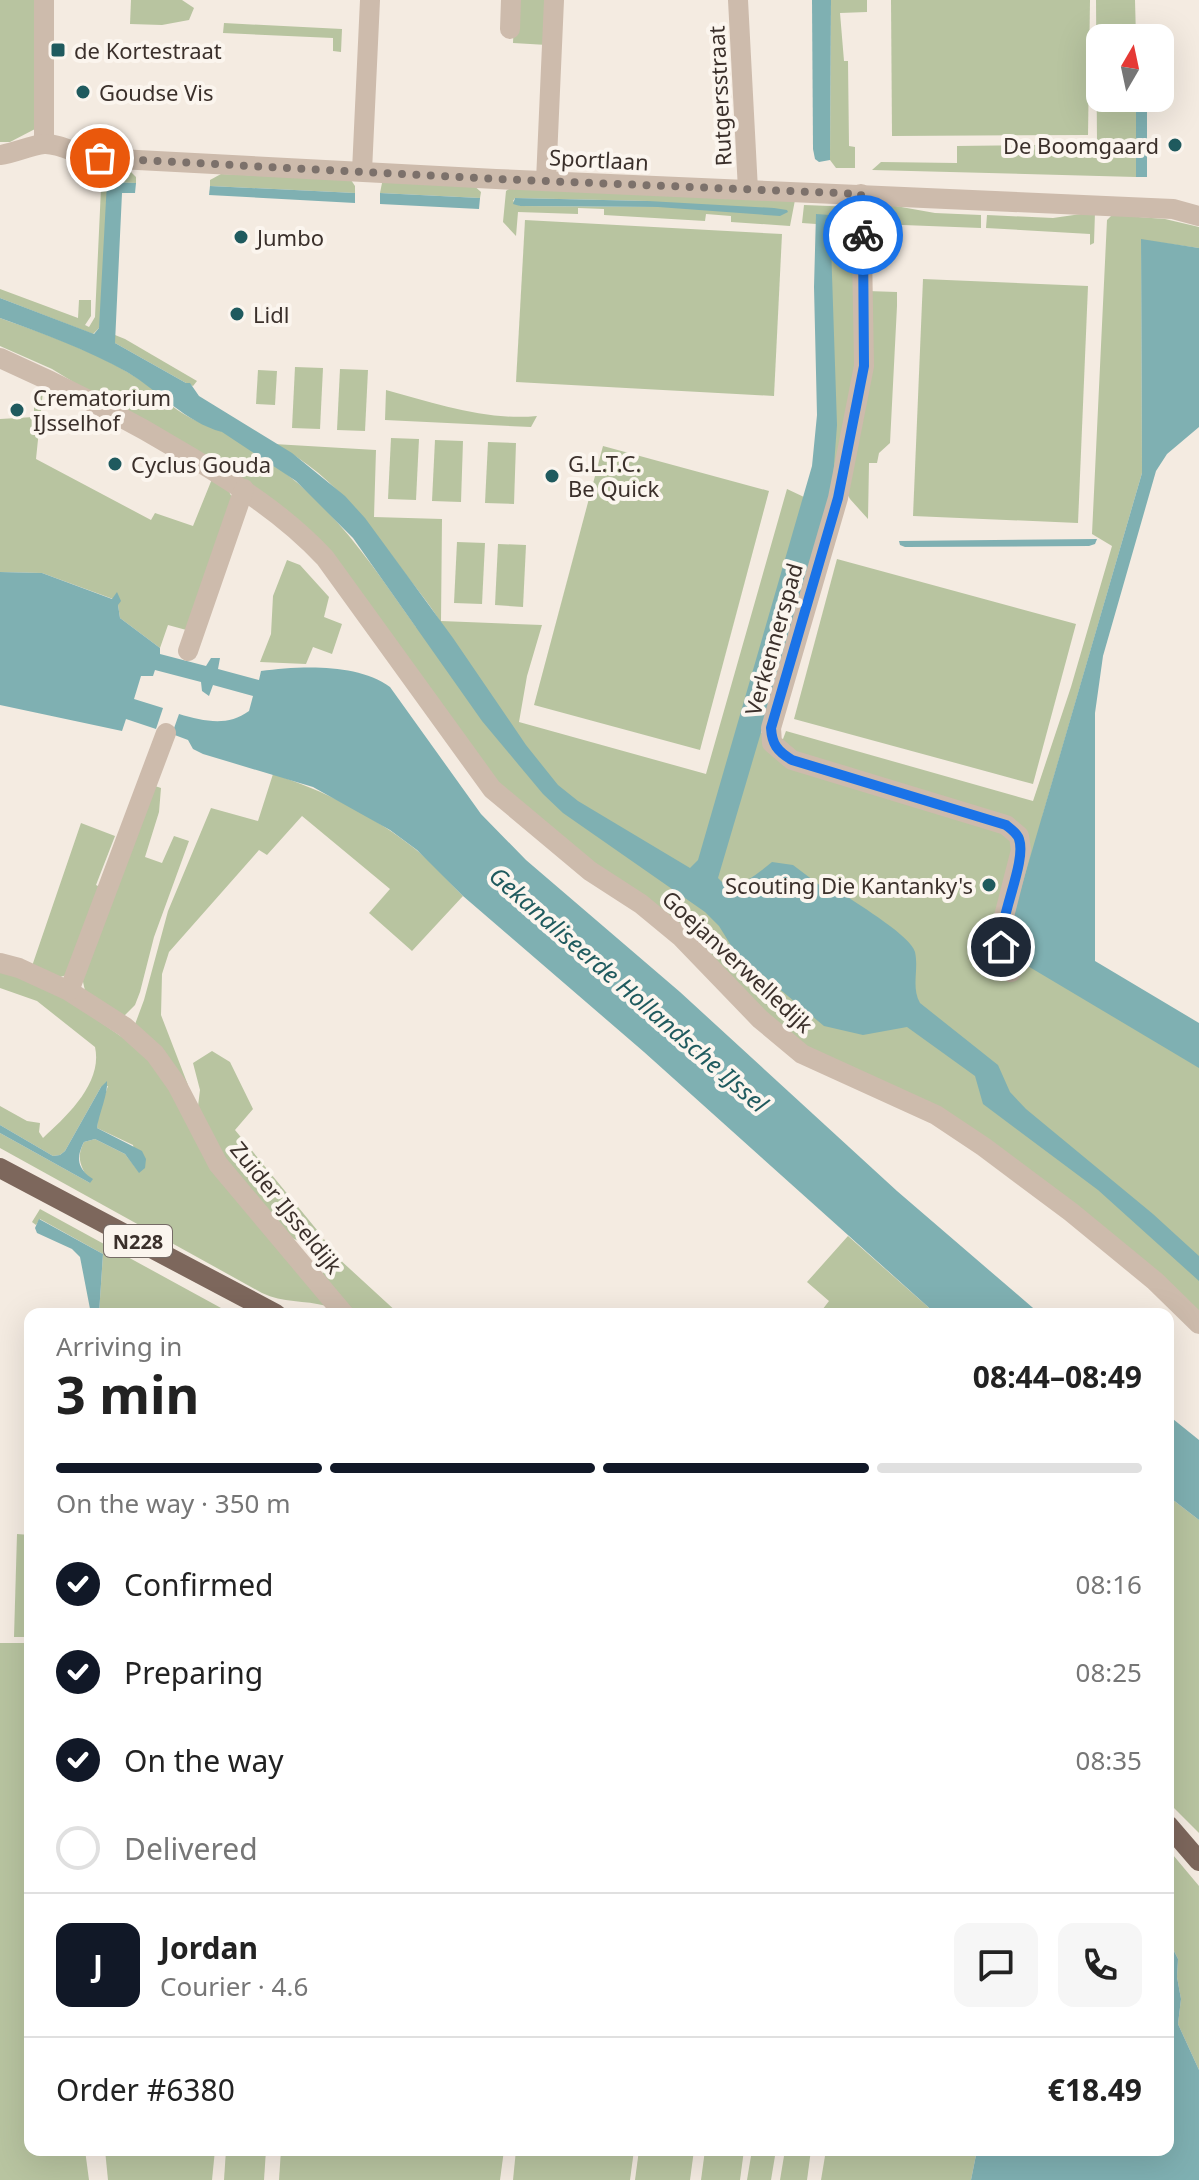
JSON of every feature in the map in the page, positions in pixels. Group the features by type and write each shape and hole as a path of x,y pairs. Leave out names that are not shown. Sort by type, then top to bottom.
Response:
{"main road":[{"name":"N228","path":"0,1168 265,1308"},
{"path":"1174,1832 1199,1861"}],"street":[{"path":"0,155 44,144 44,0"},
{"path":"362,171 370,0"},
{"path":"510,29 511,0"},
{"path":"546,181 554,0"},
{"name":"Rutgersstraat","path":"738,0 748,190"},
{"name":"Sportlaan","path":"44,144 86,157 100,158 1173,209 1199,216"},
{"name":"Verkennerspad","path":"861,194 864,366 838,498 771,728 772,743 792,760 1006,825 1019,836 1021,850 1000,932 1001,947 1011,972"},
{"name":"Goejanverwelledijk","path":"0,358 124,417 244,489 301,532 325,558 492,789 590,871 641,904 681,937 760,1019 802,1054 936,1115 984,1147 1155,1281 1199,1324"},
{"path":"188,651 244,489"},
{"path":"69,991 166,733"},
{"name":"Zuider IJsseldijk","path":"0,963 19,968 69,991 125,1027 155,1054 177,1085 218,1164 339,1308"}],"green space":[{"path":"0,0 37,0 35,129 10,142 0,142"},
{"path":"131,0 182,0 194,8 189,20 162,25 130,24"},
{"path":"515,0 549,0 547,45 513,43"},
{"path":"831,0 867,0 867,12 840,13 844,61 848,61 849,146 855,147 855,168 836,168 830,160"},
{"path":"891,0 1090,0 1090,24 1086,24 1088,135 892,136"},
{"path":"1096,0 1135,0 1136,24 1096,24"},
{"path":"224,23 342,29 341,52 333,51 333,38 223,33"},
{"path":"1097,112 1136,112 1136,177 872,170 881,162 957,163 957,146 1097,144"},
{"path":"102,167 127,168 136,177 136,183 108,182 101,321 93,334 0,298 0,289 78,318 79,300 91,300 91,316 85,325 89,327 95,317"},
{"path":"221,174 351,180 355,193 210,186 210,180"},
{"path":"389,179 471,183 481,192 480,198 380,193 382,183"},
{"path":"515,185 795,200 790,226 731,222 731,216 706,214 705,221 604,215 604,209 578,208 578,214 518,212 516,236 503,222 506,191","holes":["515,198 648,201 658,207 520,206 513,201"]},
{"path":"870,204 935,213 981,215 981,228 877,224 876,236 872,236 868,231"},
{"path":"804,205 855,207 863,348 833,487 817,214 816,224 802,223"},
{"path":"1095,212 1094,243 1090,245 1090,234 986,228 987,215 1053,218"},
{"path":"1112,215 1165,219 1199,227 1199,248 1141,240 1142,473 1043,814 1018,953 1199,1043 1199,1324 1075,1209 794,1038 512,805 325,558 129,416 52,369 0,346 0,318 115,365 149,386 183,414 238,441 290,477 331,515 367,558 416,627 441,623 345,498 312,468 274,444 376,450 374,517 442,519 441,621 542,625 527,676 519,722 706,774 787,489 804,497 720,787 752,730 783,739 786,731 1033,801 1071,687 1112,546 1092,534 1107,220"},
{"path":"525,220 782,234 774,396 516,382"},
{"path":"923,279 1088,286 1078,523 913,516"},
{"path":"867,291 897,292 890,443 879,453 877,463 869,463 868,519 843,486"},
{"path":"115,335 197,381 193,386 186,383 115,343"},
{"path":"295,367 323,368 320,429 292,428"},
{"path":"340,369 368,370 365,431 337,430"},
{"path":"258,370 277,371 275,405 256,404"},
{"path":"37,388 43,391 36,459 151,520 155,513 193,526 212,479 228,490 233,499 190,631 168,625 160,648 120,618 118,605 113,599 42,573 0,572 0,419 34,417"},
{"path":"386,390 480,413 537,416 531,427 385,420"},
{"path":"391,438 419,439 416,500 388,499"},
{"path":"435,440 463,441 461,502 432,501"},
{"path":"488,442 516,443 514,504 485,503"},
{"path":"603,446 769,491 700,750 534,705"},
{"path":"457,542 485,543 482,604 454,603"},
{"path":"498,544 526,545 523,607 495,605"},
{"path":"837,559 1076,624 1033,784 794,719"},
{"path":"287,560 300,565 329,597 324,617 342,624 332,654 313,647 306,664 260,662 271,634 273,596"},
{"path":"273,774 364,814 421,853 463,896 412,951 369,913 390,889 302,816 267,855 259,850 169,952 162,974 161,1015 188,1085 134,1027 168,911 211,808 258,821"},
{"path":"152,785 161,788 159,812 145,857 162,863 174,836 189,841 154,937 140,992 135,1005 123,1017 86,995 81,973"},
{"path":"81,823 115,836 96,885 106,890 67,975 60,977 31,969"},
{"path":"0,968 48,986 148,1055 327,1306 262,1293 0,1148 0,1133 90,1183 80,1153 84,1142 95,1139 125,1154 139,1172 133,1145 97,1128 108,1086 101,1087 60,1155 53,1156 0,1125 0,1106 27,1121 40,1123 39,1132 43,1138 81,1098 94,1073 96,1060 95,1047 37,1001 0,988"},
{"path":"212,1051 230,1062 253,1109 235,1130 317,1230 304,1244 277,1230 253,1203 197,1114 200,1090 193,1063"},
{"path":"40,1209 221,1308 99,1308 103,1254 40,1219 36,1225 32,1222"},
{"path":"848,1236 929,1308 824,1308 829,1301 807,1282"},
{"path":"324,1239 338,1258 392,1308 348,1308 324,1282 322,1267 310,1249"},
{"path":"1174,1501 1199,1520 1199,1833 1174,1808"},
{"path":"17,1534 24,1535 24,1637 14,1637"},
{"path":"0,1643 24,1643 24,2156 86,2156 89,2180 0,2180"},
{"path":"1174,1856 1199,1886 1199,2070 1178,2024 1181,1999 1178,1959 1174,1951"},
{"path":"106,2156 214,2156 212,2180 108,2180"},
{"path":"226,2156 266,2156 264,2180 224,2180"},
{"path":"281,2156 503,2156 500,2180 279,2180"},
{"path":"515,2156 633,2156 630,2180 513,2180"},
{"path":"638,2156 693,2156 690,2180 635,2180"},
{"path":"704,2156 743,2156 740,2180 701,2180"},
{"path":"751,2156 775,2156 771,2180 747,2180"},
{"path":"784,2156 810,2156 807,2180 780,2180"},
{"path":"825,2156 976,2156 971,2180 821,2180"}],"water":[{"path":"812,0 831,0 830,160 819,162 813,149"},
{"path":"1136,112 1147,112 1147,177 1136,177"},
{"path":"107,182 136,183 135,193 122,193 115,343 190,383 199,396 292,453 345,496 365,518 526,745 558,785 578,801 690,868 698,860 812,466 817,415 816,214 830,215 837,425 832,492 718,878 726,886 739,884 772,862 793,865 834,896 845,895 895,930 915,952 916,991 920,1003 998,1065 1010,1092 1026,1109 1199,1256 1199,1281 1098,1190 983,1104 975,1076 907,1027 863,1035 824,1026 735,952 719,926 705,912 563,813 543,794 482,721 353,538 296,481 222,432 184,414 127,372 81,349 0,318 0,298 94,334 99,328"},
{"path":"210,186 355,193 355,203 209,195"},
{"path":"380,193 480,198 479,209 380,204"},
{"path":"515,198 648,201 774,208 788,212 780,216 658,207 520,206 513,204"},
{"path":"1141,239 1199,248 1199,427 1167,454 1156,471 1103,656 1095,713 1095,961 1199,1023 1199,1068 1016,959 1004,947 1142,473"},
{"path":"1097,539 1095,544 1089,546 905,547 899,541"},
{"name":"Gekanaliseerde Hollandsche IJssel","path":"0,572 42,573 112,599 117,592 121,601 118,605 120,618 160,648 160,654 206,666 211,658 220,658 218,669 259,680 261,671 293,668 345,670 377,679 390,687 481,814 526,860 680,992 897,1191 1033,1308 929,1308 644,1052 463,896 417,850 390,830 313,787 203,754 193,749 188,740 172,734 179,714 224,721 249,711 253,696 213,685 209,696 202,691 201,682 155,670 153,676 141,676 134,699 163,708 156,729 126,719 122,731 0,705"},
{"path":"107,1081 97,1128 142,1151 146,1159 145,1168 139,1173 125,1154 95,1139 84,1142 79,1158 81,1167 93,1179 90,1183 0,1133 0,1125 53,1156 60,1155"},
{"path":"39,1219 103,1254 99,1308 90,1308 80,1257 72,1249 37,1233 35,1228"},
{"path":"1174,1420 1199,1440 1199,1520 1174,1501"},
{"path":"1174,1951 1178,1959 1181,1999 1178,2024 1199,2070 1199,2180 971,2180 976,2156 1174,2156"}],"way so far":[{"path":"100,158 861,194 863,235"}],"place":[{"name":"de Kortestraat","path":"58,50"},
{"name":"Goudse Vis","path":"83,92"},
{"name":"De Boomgaard","path":"1175,145"},
{"name":"Jumbo","path":"241,237"},
{"name":"Lidl","path":"237,314"},
{"name":"Crematorium IJsselhof","path":"17,410"},
{"name":"Cyclus Gouda","path":"115,464"},
{"name":"G.L.T.C. Be Quick","path":"552,476"},
{"name":"Scouting Die Kantanky's","path":"989,885"}],"route":[{"path":"863,235 864,366 838,498 771,728 772,743 792,760 1006,825 1019,836 1021,850 1000,932 1001,947"}]}
